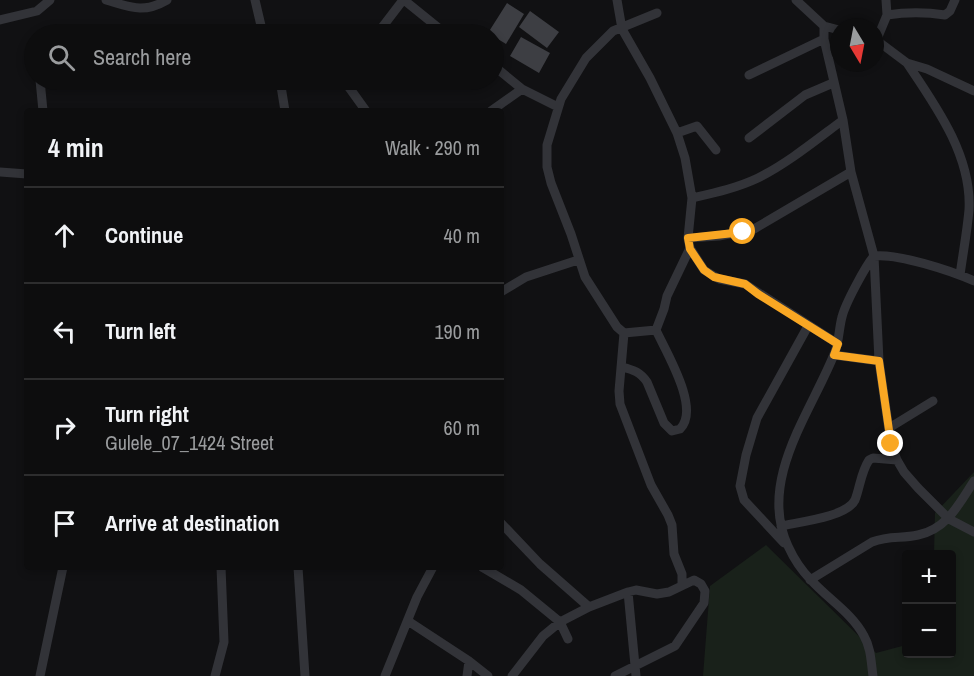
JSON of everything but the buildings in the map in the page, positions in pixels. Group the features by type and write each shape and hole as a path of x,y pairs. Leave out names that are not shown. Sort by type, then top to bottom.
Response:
{"street":[{"path":"0,20 37,11 50,0"},
{"path":"106,0 125,7 143,10 167,0"},
{"path":"255,0 260,24"},
{"path":"385,24 403,0 433,24"},
{"path":"617,0 622,29 650,78 677,133 685,158 692,198 688,238 690,249 704,270 714,277 745,284 838,344"},
{"path":"796,0 824,26 830,28"},
{"path":"884,22 887,15 886,0"},
{"path":"887,15 914,12 945,15 950,11 954,1"},
{"path":"656,330 624,333 617,327 591,288 578,260 572,234 554,194 547,167 547,145 558,106 586,58 613,31 657,13"},
{"path":"824,26 824,39 843,120 851,172 874,256 879,361 889,428 897,460 918,488 949,519 974,532"},
{"path":"749,75 824,39"},
{"path":"884,45 907,63 940,114 958,150 967,179 969,209 960,275"},
{"path":"907,63 927,69 974,91"},
{"path":"504,74 522,89 558,106"},
{"path":"749,138 805,95 833,83"},
{"path":"495,108 522,89"},
{"path":"41,90 44,108"},
{"path":"281,90 284,108"},
{"path":"351,90 364,108"},
{"path":"692,198 732,189 759,177 801,151 843,120"},
{"path":"677,133 697,126 716,150"},
{"path":"0,172 24,174"},
{"path":"688,238 719,236 754,229 851,172"},
{"path":"622,367 637,371 643,376 664,423 672,431 680,429 687,418 687,403 656,330 667,296 690,249"},
{"path":"874,256 888,256 960,275 974,281"},
{"path":"788,547 781,526 780,492 792,444 834,355 847,304 874,256"},
{"path":"504,290 526,277 578,260"},
{"path":"808,326 757,418 748,445 740,486 744,500 788,547 810,580 857,624 870,652 873,676"},
{"path":"624,333 620,404 651,485 669,515 674,554 682,574 682,585"},
{"path":"834,355 879,361"},
{"path":"889,428 933,401"},
{"path":"781,526 833,515 848,507 855,500 869,460 873,458 897,460"},
{"path":"810,580 872,542 889,537 918,535 935,528 949,519 974,481"},
{"path":"504,526 540,564 589,607"},
{"path":"40,676 62,570"},
{"path":"216,676 224,642 221,570"},
{"path":"298,570 304,676"},
{"path":"385,676 417,597 431,570"},
{"path":"487,570 521,590 560,622 568,639"},
{"path":"512,676 543,636 560,622 589,607 636,590 657,594 669,592 694,580 701,584 705,591 704,603 675,646 615,676"},
{"path":"628,592 636,676"},
{"path":"408,621 488,676"},
{"path":"467,676 468,661"}],"shaded area":[{"path":"974,472 974,676 703,676 710,586 766,545 876,653 902,646 902,658 956,658 956,550 934,550 935,513"}],"route":[{"path":"743,232 688,238 690,249 704,270 714,277 745,284 838,344 834,355 879,361 891,444"}]}
